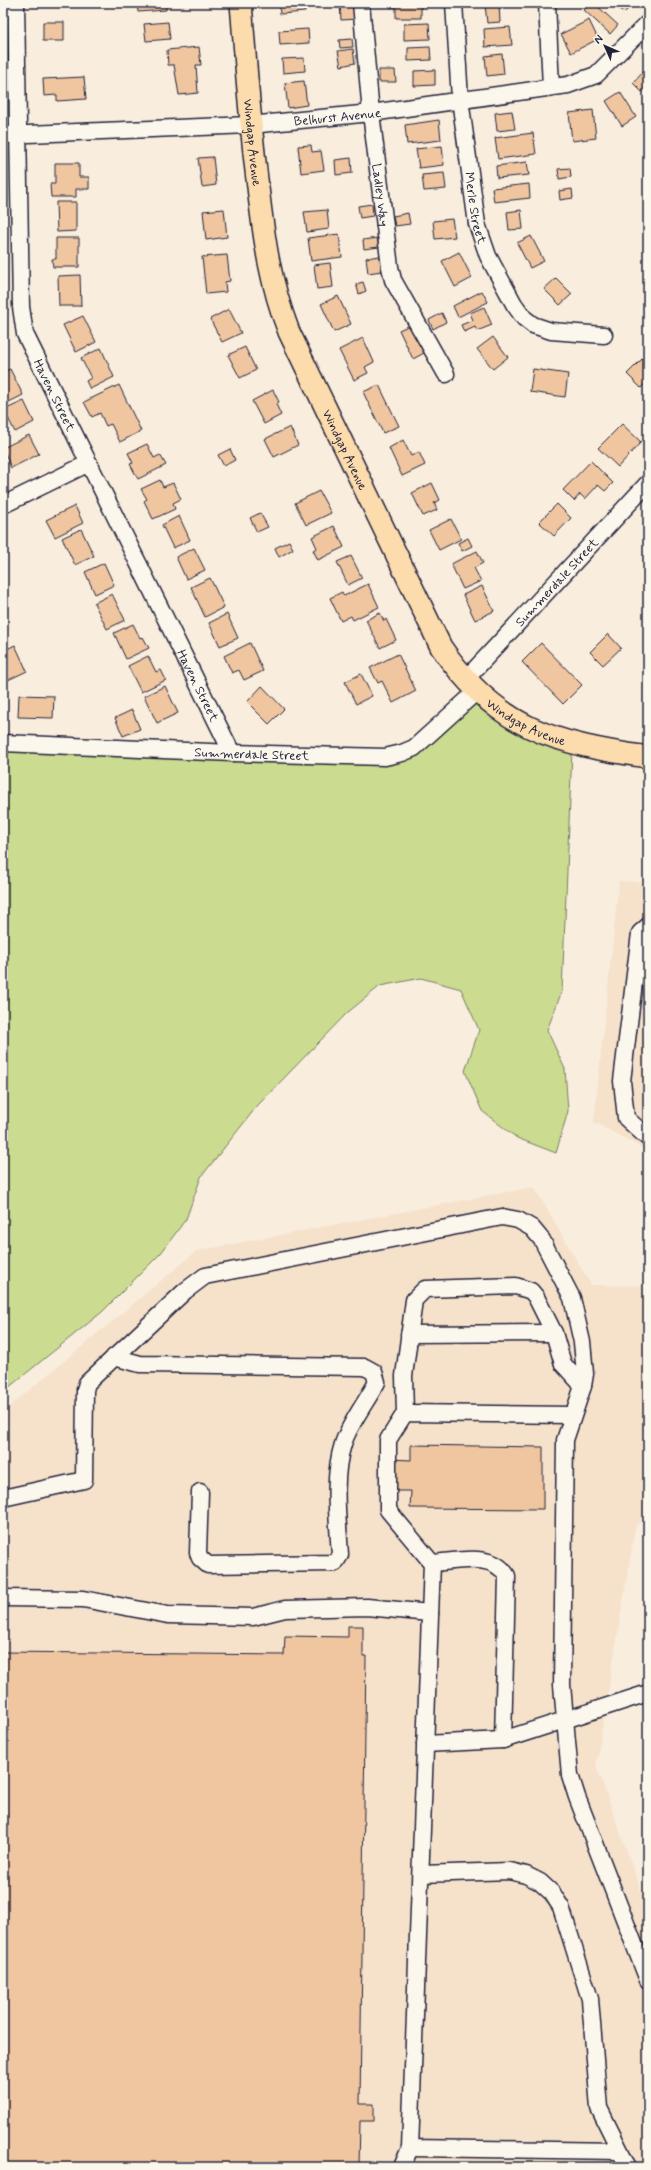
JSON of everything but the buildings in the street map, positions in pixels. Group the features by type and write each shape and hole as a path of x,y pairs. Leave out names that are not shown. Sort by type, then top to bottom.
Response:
{"main road":[{"name":"Windgap Avenue","path":"241,3 250,125 266,256 279,306 289,332 441,647 471,685 517,721 556,740 595,749 648,757"}],"street":[{"name":"Haven Street","path":"16,3 11,135 21,307 24,329 232,753"},
{"name":"Ladley Way","path":"361,3 371,113 387,250 393,280 446,374"},
{"name":"Merle Street","path":"454,3 460,99 477,224 488,256 514,304 524,318 541,329 604,335"},
{"path":"547,3 551,87"},
{"name":"Belhurst Avenue","path":"11,135 250,125 371,113 551,87 584,81 596,75 648,24"},
{"path":"3,505 89,463"},
{"name":"Summerdale Street","path":"3,743 232,753 385,757 402,753 414,748 642,495 648,483"},
{"path":"648,926 640,933 622,1081 626,1118 648,1138"},
{"path":"3,1498 84,1480 85,1386 185,1291 205,1276 213,1273 502,1217 522,1223 532,1228 542,1240 572,1298 582,1342 585,1374 583,1386 565,1440 562,1685 570,1775 577,1797 648,1980"},
{"path":"402,2167 410,2148 432,1563 388,1510 388,1440 405,1413 404,1376 414,1300 425,1289 516,1286 531,1291 536,1297 554,1333 563,1364 583,1386"},
{"path":"409,1334 554,1333"},
{"path":"114,1357 140,1364 365,1367 374,1372 377,1382 343,1442 339,1458 337,1494 340,1555 335,1563 208,1565 203,1562 198,1553 200,1492"},
{"path":"405,1413 572,1416"},
{"path":"432,1563 487,1560 499,1565 507,1576 503,1740"},
{"path":"3,1598 83,1599 168,1615 253,1617 285,1609 367,1607 430,1613"},
{"path":"425,1744 503,1740 648,1693"},
{"path":"421,1874 510,1872 526,1875 540,1882 552,1893 561,1907 590,1998 599,2108 628,2167"},
{"path":"410,2148 620,2151"}],"shaded area":[{"path":"619,881 648,883 648,1151 594,1122"},
{"path":"534,1187 591,1285 648,1286 648,1511 635,1528 596,1765 648,1910 648,2167 3,2167 3,1412 197,1251"}],"green space":[{"path":"477,698 572,751 562,991 547,1030 565,1069 568,1111 556,1153 517,1138 482,1111 465,1071 479,1030 461,989 421,978 380,986 347,1013 258,1105 201,1177 186,1219 161,1253 102,1312 3,1392 3,748 382,762"}]}
